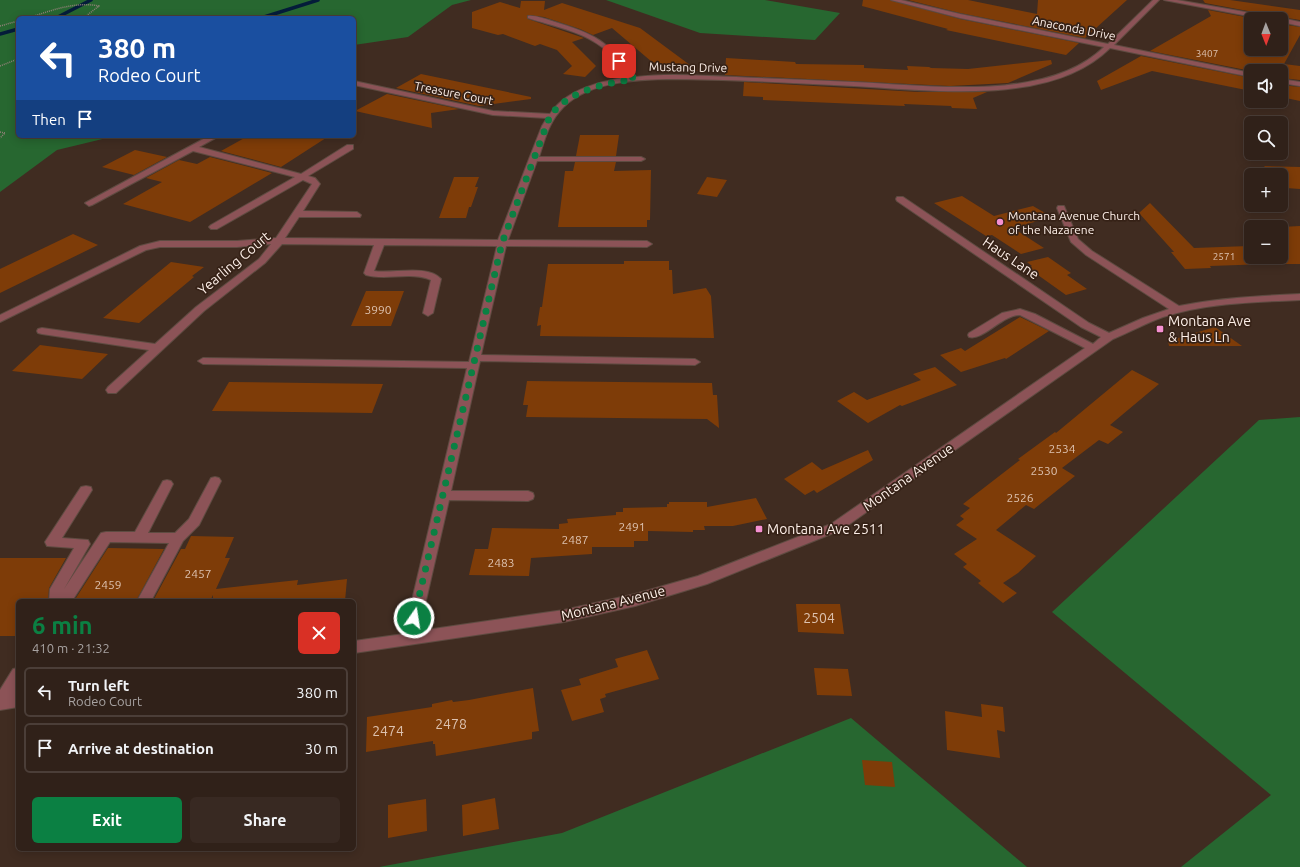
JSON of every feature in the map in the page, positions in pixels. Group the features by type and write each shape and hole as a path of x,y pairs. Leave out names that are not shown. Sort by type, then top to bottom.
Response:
{"street":[{"name":"Anaconda Drive","path":"894,0 960,16 1244,74"},
{"name":"Mustang Drive","path":"410,638 502,243 550,116 556,109 574,96 601,85 634,79 685,77 958,88 1004,87 1044,81 1075,72 1086,66 1109,46 1156,0"},
{"path":"1167,0 1244,14"},
{"path":"530,17 575,31 595,40 611,52 634,79"},
{"path":"1288,21 1300,24"},
{"path":"1288,82 1300,84"},
{"name":"Treasure Court","path":"356,83 472,109 550,116"},
{"path":"89,203 211,138"},
{"path":"214,227 265,199 300,176 350,147"},
{"path":"0,319 143,248 160,244 238,244 279,241 316,184 312,180 300,176 192,148"},
{"path":"533,159 641,159"},
{"name":"Haus Lane","path":"900,199 1085,325 1109,337"},
{"path":"1061,208 1074,240 1089,253 1178,310"},
{"path":"297,214 357,215"},
{"name":"Yearling Court","path":"112,390 200,309 262,261 279,241 647,244"},
{"path":"380,242 370,273 376,275 432,276 436,279 428,313"},
{"name":"Montana Avenue","path":"356,647 564,616 635,600 709,578 836,527 1109,337 1159,315 1209,303 1300,297"},
{"path":"973,335 1008,314 1016,312 1031,316 1093,348"},
{"path":"42,331 157,348"},
{"path":"203,361 695,362"},
{"path":"145,599 178,538 194,522 215,481"},
{"path":"139,537 167,484"},
{"path":"56,599 57,589 83,544 52,542 86,490"},
{"path":"443,495 528,496"},
{"path":"65,599 106,537 178,538"},
{"path":"0,703 16,677"},
{"path":"0,703 16,700"}],"path":[{"path":"35,16 75,4 92,2 99,6 86,16"},
{"path":"0,26 16,22"},
{"path":"0,66 16,60"},
{"path":"0,132 5,133 0,138"}],"green space":[{"path":"0,0 471,0 452,5 408,37 356,45 356,16 16,16 16,138 107,138 57,150 0,192"},
{"path":"606,0 765,0 840,13 815,40 700,33"},
{"path":"1300,417 1300,867 1181,867 1271,795 1052,612 1259,420"},
{"path":"851,718 1027,867 379,867 562,833"}],"building":[{"path":"863,0 890,0 960,19 1079,43 1066,55 946,30 948,29 862,6"},
{"path":"908,0 968,0 1037,14 1038,0 1127,0 1085,38 960,13"},
{"path":"1203,0 1230,0 1300,10 1300,20 1288,18 1288,12 1253,12 1205,3"},
{"path":"521,1 545,1 544,10 562,3 640,28 698,71 652,62 612,28 593,35 544,17 527,15 528,19 584,38 572,42 596,66 585,77 563,74 572,66 557,50 540,44 535,46 503,34 498,35 472,28 472,12 500,2 520,8"},
{"path":"1208,10 1244,17 1244,56 1288,56 1288,25 1300,27 1300,35 1284,64 1244,64 1244,70 1150,51 1211,16"},
{"path":"1141,56 1244,77 1244,90 1152,71 1101,90 1097,81"},
{"path":"726,58 795,62 796,64 864,65 864,68 908,70 907,66 968,69 1051,60 1052,64 1008,83 950,86 725,75"},
{"path":"1288,64 1300,66 1300,80 1288,79"},
{"path":"421,74 531,97 531,99 479,106 396,88"},
{"path":"744,82 918,92 987,92 973,98 977,109 952,108 951,106 904,104 905,106 763,100 763,97 743,96"},
{"path":"1288,86 1300,87 1300,101 1288,98"},
{"path":"387,94 459,109 431,113 432,128 356,110"},
{"path":"580,135 619,135 616,156 576,156"},
{"path":"244,138 326,138 281,167 221,151"},
{"path":"135,150 167,157 134,175 102,167"},
{"path":"210,157 272,173 190,222 123,204 162,182 146,178 179,160 197,164"},
{"path":"575,162 616,162 614,171 651,170 650,220 647,220 647,227 558,227 565,171 573,171"},
{"path":"1264,166 1300,167 1300,189 1288,188 1288,168 1266,168"},
{"path":"454,177 479,177 475,187 478,187 471,207 469,207 466,218 439,218"},
{"path":"707,177 727,180 717,197 697,194"},
{"name":"Montana Avenue Church of the Nazarene","path":"962,196 994,216 1033,206 1052,217 1013,228 1044,248 1021,254 992,235 986,236 934,203"},
{"path":"1150,203 1194,248 1244,246 1244,264 1267,264 1210,266 1211,268 1185,269 1171,252 1174,252 1139,213"},
{"path":"1300,226 1300,264 1288,264 1288,227"},
{"path":"73,234 98,245 0,293 0,269"},
{"path":"1048,257 1071,273 1067,275 1087,289 1066,295 1028,268 1032,266 1027,262"},
{"path":"624,261 669,261 669,270 672,270 673,294 706,288 711,296 714,338 540,336 541,325 537,326 540,307 542,307 548,264 624,264"},
{"path":"171,262 204,267 139,323 103,318"},
{"path":"366,291 404,291 391,326 351,326"},
{"path":"1020,317 1049,331 1006,359 1005,358 961,372 940,355 961,348 965,351"},
{"path":"1215,327 1242,346 1169,346 1168,341"},
{"path":"40,345 108,354 82,379 12,371"},
{"path":"935,367 957,385 902,406 900,405 868,423 837,401 854,392 867,400 921,380 913,374"},
{"path":"1132,370 1159,384 1110,425 1123,432 1108,444 1099,440 1062,468 1075,476 1034,509 1026,505 996,530 1036,556 1018,573 1003,583 1017,593 1003,603 978,583 981,581 963,567 967,564 954,554 977,539 956,525 964,519 960,516 970,508 963,504 1020,460 1018,459 1055,432 1056,433"},
{"path":"527,381 712,383 713,395 717,395 719,428 707,419 526,417 528,405 523,405"},
{"path":"229,382 383,384 372,413 212,411"},
{"path":"868,450 873,460 817,493 814,490 805,495 784,479 812,462 822,470"},
{"path":"756,498 767,519 733,526 704,526 705,530 693,530 693,532 648,531 648,541 634,541 634,547 592,547 592,554 531,558 529,576 469,575 475,549 488,549 492,528 559,529 559,524 568,523 567,519 616,515 616,512 623,512 623,508 667,507 669,502 707,502 707,507"},
{"path":"191,536 234,537 225,558 230,558 216,589 298,580 297,585 347,579 345,599 213,599 213,595 211,599 154,599 181,549 185,549"},
{"path":"108,548 164,549 137,599 75,599"},
{"path":"0,558 66,558 49,588 48,599 16,599 16,636 0,636"},
{"path":"796,604 840,604 844,634 798,632"},
{"path":"647,650 659,679 605,694 606,697 600,699 604,712 572,721 561,690 581,685 579,679 618,667 615,659"},
{"path":"814,668 848,669 852,696 817,695"},
{"path":"533,688 539,731 532,732 532,739 436,756 435,744 433,744 433,741 366,752 367,717 432,707 432,704 452,700 453,702 469,700"},
{"path":"981,704 1003,707 1005,732 997,730 1000,758 947,750 945,711 982,717"},
{"path":"862,760 892,762 895,787 865,785"},
{"path":"495,798 499,829 463,836 462,805"},
{"path":"426,799 427,831 388,838 388,805"}],"waterway":[{"path":"60,16 91,0"},
{"path":"267,16 318,0"},
{"path":"0,34 16,30"}],"place":[{"name":"Montana Avenue Church of the Nazarene","path":"1000,222"},
{"name":"Montana Ave & Haus Ln","path":"1160,329"},
{"name":"Montana Ave 2511","path":"759,529"}],"route":[{"path":"414,618 502,243 550,116 564,102 587,90 601,85 634,79 619,61"}]}
